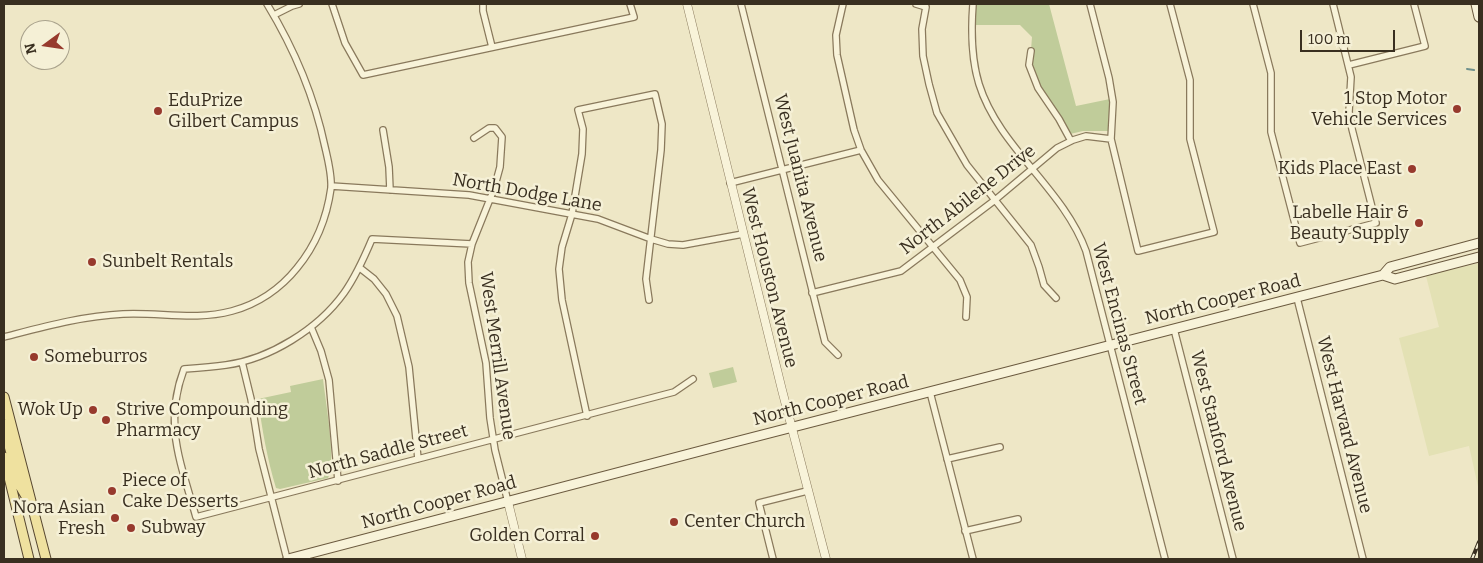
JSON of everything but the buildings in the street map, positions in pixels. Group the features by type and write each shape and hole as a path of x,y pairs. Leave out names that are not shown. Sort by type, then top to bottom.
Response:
{"main road":[{"path":"1476,4 1479,17"},
{"name":"North Cooper Road","path":"1383,276 1390,267 1479,243"},
{"name":"North Cooper Road","path":"288,559 1383,276 1395,279 1479,257"},
{"path":"4,397 46,559"},
{"path":"4,424 6,432 13,434"},
{"path":"4,437 8,442 20,486 33,509"},
{"path":"4,457 29,559"}],"street":[{"path":"4,337 87,318 124,314 193,317 234,310 251,304 286,281 312,250 327,211 331,186 328,160 321,128 306,80 268,4"},
{"path":"274,15 299,4"},
{"path":"332,4 345,43 363,75 634,17 630,4"},
{"path":"483,4 492,47"},
{"name":"West Houston Avenue","path":"687,4 791,428 826,559"},
{"name":"West Juanita Avenue","path":"741,4 825,342 838,355"},
{"path":"843,4 836,35 837,55 854,130 861,150 878,180 960,280 967,297 966,317"},
{"path":"916,4 926,7 922,29 923,56 928,84 937,113 967,165 1031,245 1044,285 1056,298"},
{"name":"West Encinas Street","path":"973,4 973,54 979,84 990,109 1005,134 1069,217 1081,237 1086,251 1165,559"},
{"path":"1090,4 1109,78 1113,102 1111,139 1138,251 1214,232 1190,139 1190,80 1170,4"},
{"path":"1253,4 1271,73 1271,132 1300,243 1376,223 1352,130 1350,112 1351,77 1333,4"},
{"path":"1349,65 1424,46 1414,4"},
{"path":"1031,51 1029,66 1038,88 1071,141"},
{"path":"587,416 562,300 560,269 562,247 572,214 582,154 583,129 578,110 655,94 662,124 661,150 646,279 649,300"},
{"name":"West Merrill Avenue","path":"474,138 489,128 495,128 502,137 500,168 491,198 472,244 468,262 469,283 486,363 493,439 522,559"},
{"path":"383,130 389,167 390,190"},
{"name":"North Abilene Drive","path":"812,293 901,271 995,200 1057,148 1086,136 1111,139"},
{"path":"730,183 861,150"},
{"name":"North Dodge Lane","path":"331,186 491,198 598,219 668,244 683,245 743,234"},
{"path":"288,559 259,448 251,399 242,362 276,349 311,327 344,294 360,268 372,239 472,244"},
{"path":"360,268 374,279 386,294 396,316 409,367 418,459"},
{"name":"West Harvard Avenue","path":"1297,298 1363,559"},
{"path":"311,327 322,351 329,380 338,481"},
{"name":"West Stanford Avenue","path":"1174,329 1233,559"},
{"name":"North Saddle Street","path":"242,362 184,369 175,400 176,443 196,517 674,392 693,379"},
{"path":"930,392 973,559"},
{"path":"947,459 1000,447"},
{"path":"773,559 759,503 807,490"},
{"path":"966,532 1018,519"}],"shaded area":[{"path":"1479,263 1479,491 1469,446 1429,456 1399,338 1439,327 1426,276"}],"green space":[{"path":"976,4 1049,4 1076,106 1110,99 1108,131 1083,131 1070,134 1038,85 1030,63 1032,37 1020,25 975,25"},
{"path":"733,367 737,382 713,388 709,373"},
{"path":"323,379 331,446 328,478 280,489 276,488 265,443 258,399 291,392 290,386"}],"waterway":[{"path":"1467,69 1474,70"}],"railway":[{"path":"1472,559 1479,542"}],"place":[{"name":"1 Stop Motor Vehicle Services","path":"1457,109"},
{"name":"EduPrize Gilbert Campus","path":"158,111"},
{"name":"Kids Place East","path":"1412,169"},
{"name":"Labelle Hair & Beauty Supply","path":"1419,223"},
{"name":"Sunbelt Rentals","path":"92,262"},
{"name":"Someburros","path":"34,357"},
{"name":"Wok Up","path":"93,410"},
{"name":"Strive Compounding Pharmacy","path":"106,420"},
{"name":"Piece of Cake Desserts","path":"112,491"},
{"name":"Nora Asian Fresh","path":"115,518"},
{"name":"Center Church","path":"674,522"},
{"name":"Subway","path":"131,528"},
{"name":"Golden Corral","path":"595,536"}]}
